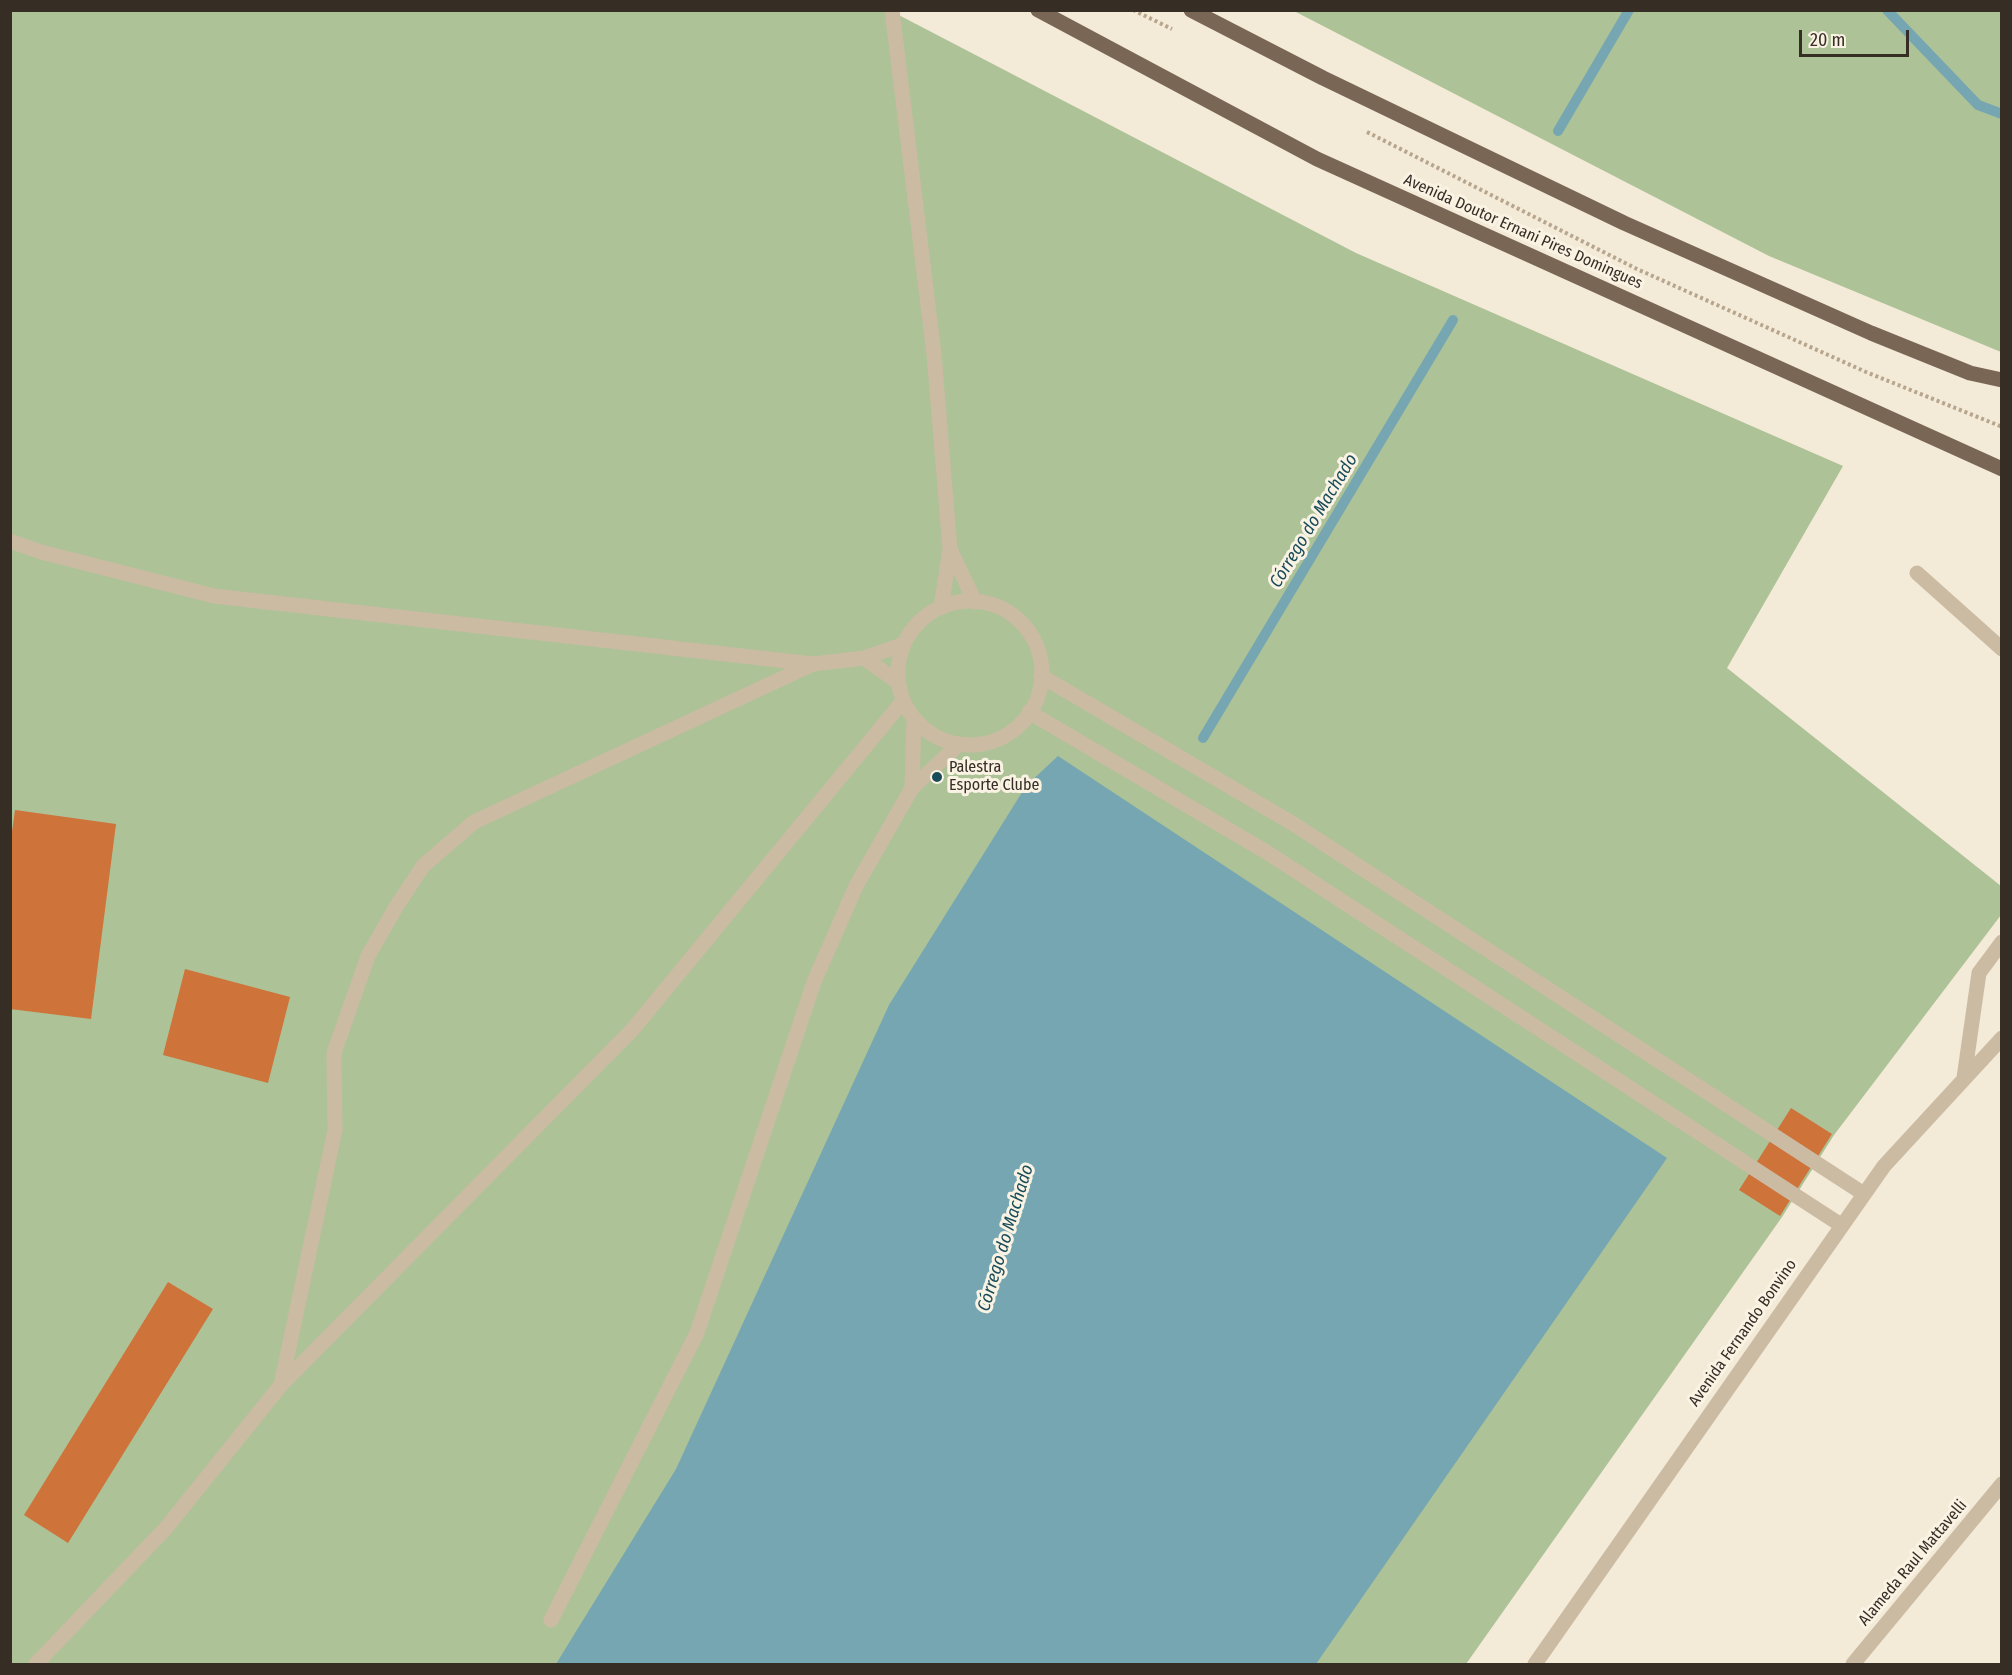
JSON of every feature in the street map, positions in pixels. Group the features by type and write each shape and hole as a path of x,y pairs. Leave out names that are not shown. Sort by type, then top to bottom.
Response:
{"main road":[{"name":"Avenida Doutor Ernani Pires Domingues","path":"1038,10 1317,159 2001,469"},
{"path":"1191,10 1323,78 1624,223 1871,333 1970,373 2001,380"}],"street":[{"path":"892,10 934,354 950,549 941,608"},
{"path":"10,542 40,552 214,596 813,664 864,658 904,644"},
{"path":"950,549 975,602"},
{"path":"1917,573 2001,649"},
{"path":"964,601 975,602 1004,610 1022,623 1034,641 1041,662 1041,676 1035,705 1022,723 1006,736 987,744 959,744 929,733 914,719 903,702 898,682 898,663 904,644 914,627 928,614 964,601"},
{"path":"864,658 898,682"},
{"path":"281,1385 335,1130 334,1053 368,956 423,866 474,822 813,664"},
{"path":"1041,676 1292,822 1864,1194"},
{"path":"36,1665 166,1528 281,1385 633,1029 903,702"},
{"path":"1029,712 1268,853 1841,1225"},
{"path":"912,788 914,719"},
{"path":"551,1620 697,1333 814,982 856,886 912,788 959,744"},
{"path":"1964,1078 1979,973 2001,942"},
{"name":"Avenida Fernando Bonvino","path":"1534,1665 1884,1166 2001,1038"},
{"name":"Alameda Raul Mattavelli","path":"1852,1665 2001,1484"}],"green space":[{"name":"Palestra Esporte Clube","path":"11,11 891,11 1356,253 1843,466 1727,668 2001,886 2001,915 1834,1135 1782,1217 1466,1664 11,1664"},
{"path":"1294,11 2001,11 2001,352 1769,256"}],"water":[{"path":"1058,756 1667,1158 1316,1664 556,1664 676,1469 889,1005 1026,786"}],"building":[{"path":"15,810 116,824 91,1019 10,1009 10,846"},
{"path":"185,969 290,997 268,1083 163,1055"},
{"path":"1791,1108 1832,1134 1780,1216 1739,1190"},
{"path":"168,1282 213,1309 68,1543 24,1515"}],"waterway":[{"name":"Córrego do Machado","path":"1558,131 1629,10"},
{"path":"1887,10 1978,105 2002,114"},
{"name":"Córrego do Machado","path":"1203,738 1453,320"}],"place":[{"name":"Palestra Esporte Clube","path":"937,777"}]}
